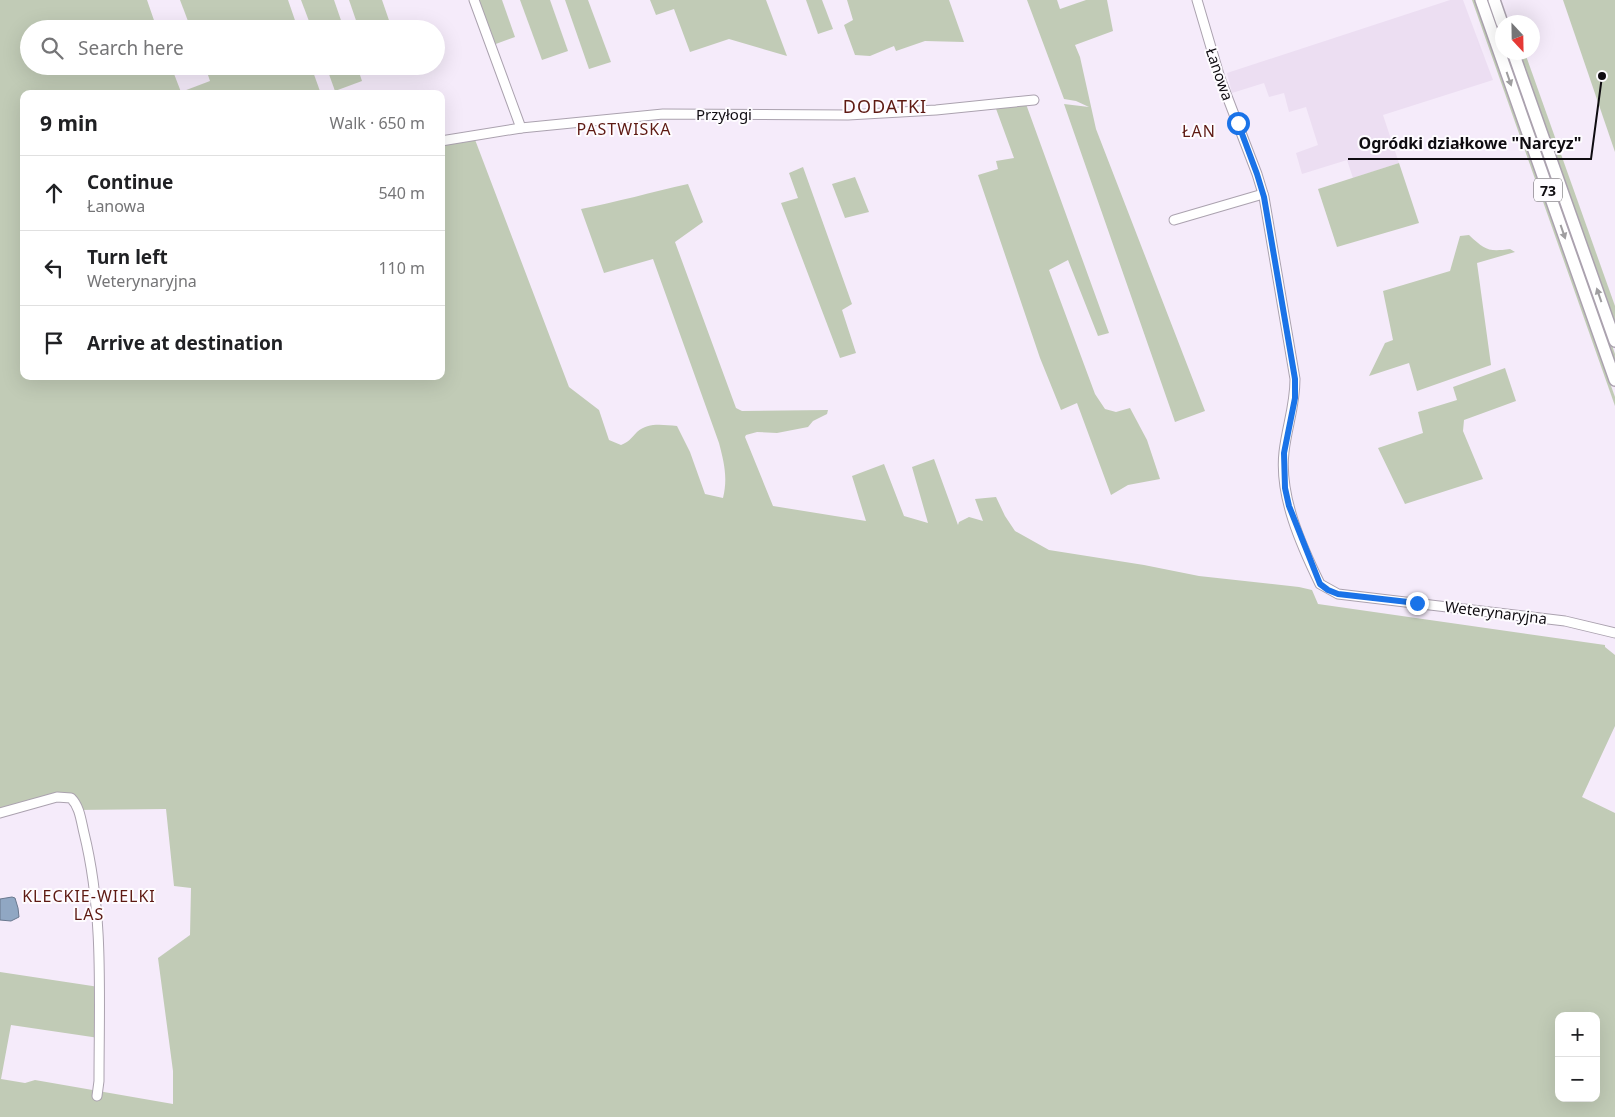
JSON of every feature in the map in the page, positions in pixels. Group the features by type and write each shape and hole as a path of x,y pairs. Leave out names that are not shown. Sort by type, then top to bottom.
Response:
{"main road":[{"name":"73","path":"1481,0 1615,380"},
{"path":"1494,0 1499,15"},
{"name":"73","path":"1516,60 1615,341"}],"street":[{"path":"474,0 521,128"},
{"name":"Łanowa","path":"1197,0 1220,78 1257,174 1270,222 1295,379 1295,398 1284,453 1285,488 1289,506 1320,584"},
{"name":"Przyłogi","path":"445,139 521,128 663,114 848,114 936,110 1034,100"},
{"path":"1174,220 1263,194"},
{"name":"Weterynaryjna","path":"1320,584 1338,594 1565,620 1615,633"},
{"path":"0,813 57,797 71,798 78,808 92,862 99,930 99,1081 97,1096"}],"shaded area":[{"path":"1450,0 1463,0 1493,80 1383,115 1399,163 1353,178 1347,160 1302,174 1296,153 1318,145 1306,107 1289,112 1284,93 1269,97 1264,83 1232,93 1227,73"}],"green space":[{"path":"0,0 147,0 154,20 20,20 20,75 174,75 180,90 20,90 20,380 445,380 445,142 474,137 569,387 599,410 609,440 621,445 646,427 656,425 677,426 690,452 705,494 723,498 724,463 719,443 653,259 604,273 581,209 688,184 703,222 675,242 736,408 742,411 828,410 827,414 813,421 808,427 777,433 757,432 746,435 745,437 773,506 866,521 852,476 884,464 904,516 928,523 912,467 934,459 958,525 959,522 969,517 983,521 975,499 996,497 1015,531 1049,550 1199,576 1299,587 1312,590 1318,604 1605,645 1615,655 1615,726 1582,797 1615,813 1615,1117 0,1117 0,972 99,987 99,1038 11,1025 1,1079 25,1083 35,1080 173,1104 173,1071 158,958 190,935 191,888 174,886 166,809 76,810 70,798 0,817"},
{"path":"180,0 288,0 295,20 188,20"},
{"path":"301,0 334,0 341,20 309,20"},
{"path":"349,0 382,0 389,20 356,20"},
{"path":"477,0 502,0 515,37 493,45"},
{"path":"520,0 550,0 568,51 542,60"},
{"path":"565,0 588,0 611,62 589,69"},
{"path":"650,0 766,0 787,56 729,39 690,52 674,9 656,15"},
{"path":"806,0 822,0 833,29 818,34"},
{"path":"847,0 949,0 964,42 925,41 896,51 894,46 870,56 855,55 844,25 853,20"},
{"path":"1027,0 1057,0 1060,9 1086,0 1107,0 1113,31 1075,45 1080,57 1096,129 1205,411 1175,422 1064,104 1089,107 1076,101 1064,99"},
{"path":"1472,0 1475,0 1615,397 1615,406"},
{"path":"1563,0 1615,0 1615,152"},
{"path":"1506,60 1512,60 1524,92 1615,354 1615,369"},
{"path":"1521,60 1527,60 1615,306 1615,324"},
{"path":"208,75 314,75 320,90 186,90 210,81"},
{"path":"329,75 360,75 362,81 335,90"},
{"path":"1026,104 1109,333 1098,336 1068,260 1049,270 1095,394 1105,409 1116,412 1130,408 1147,440 1160,479 1128,485 1111,495 1077,403 1061,410 1040,358 978,175 998,169 996,161 1014,158 995,106"},
{"path":"1399,163 1419,223 1337,247 1318,189"},
{"path":"803,167 852,304 842,310 856,353 840,358 781,203 798,198 789,173"},
{"path":"855,177 869,212 845,218 832,184"},
{"path":"1469,235 1487,249 1510,249 1515,252 1477,263 1491,365 1417,391 1409,363 1369,376 1385,343 1393,340 1383,291 1450,271 1460,236"},
{"path":"1505,368 1516,401 1464,420 1463,431 1483,479 1405,504 1378,448 1423,433 1418,412 1457,400 1453,387"}],"water":[{"path":"15,898 19,917 11,921 0,920 0,899"}],"place":[{"name":"Ogródki działkowe \"Narcyz\"","path":"1602,76"}],"district":[{"name":"DODATKI","path":"885,106"},
{"name":"PASTWISKA","path":"624,129"},
{"name":"ŁAN","path":"1199,131"},
{"name":"KLECKIE-WIELKI LAS","path":"89,905"}],"route":[{"path":"1238,123 1257,174 1270,222 1295,379 1295,398 1284,455 1285,488 1289,506 1312,568 1320,584 1338,594 1417,603"}]}
